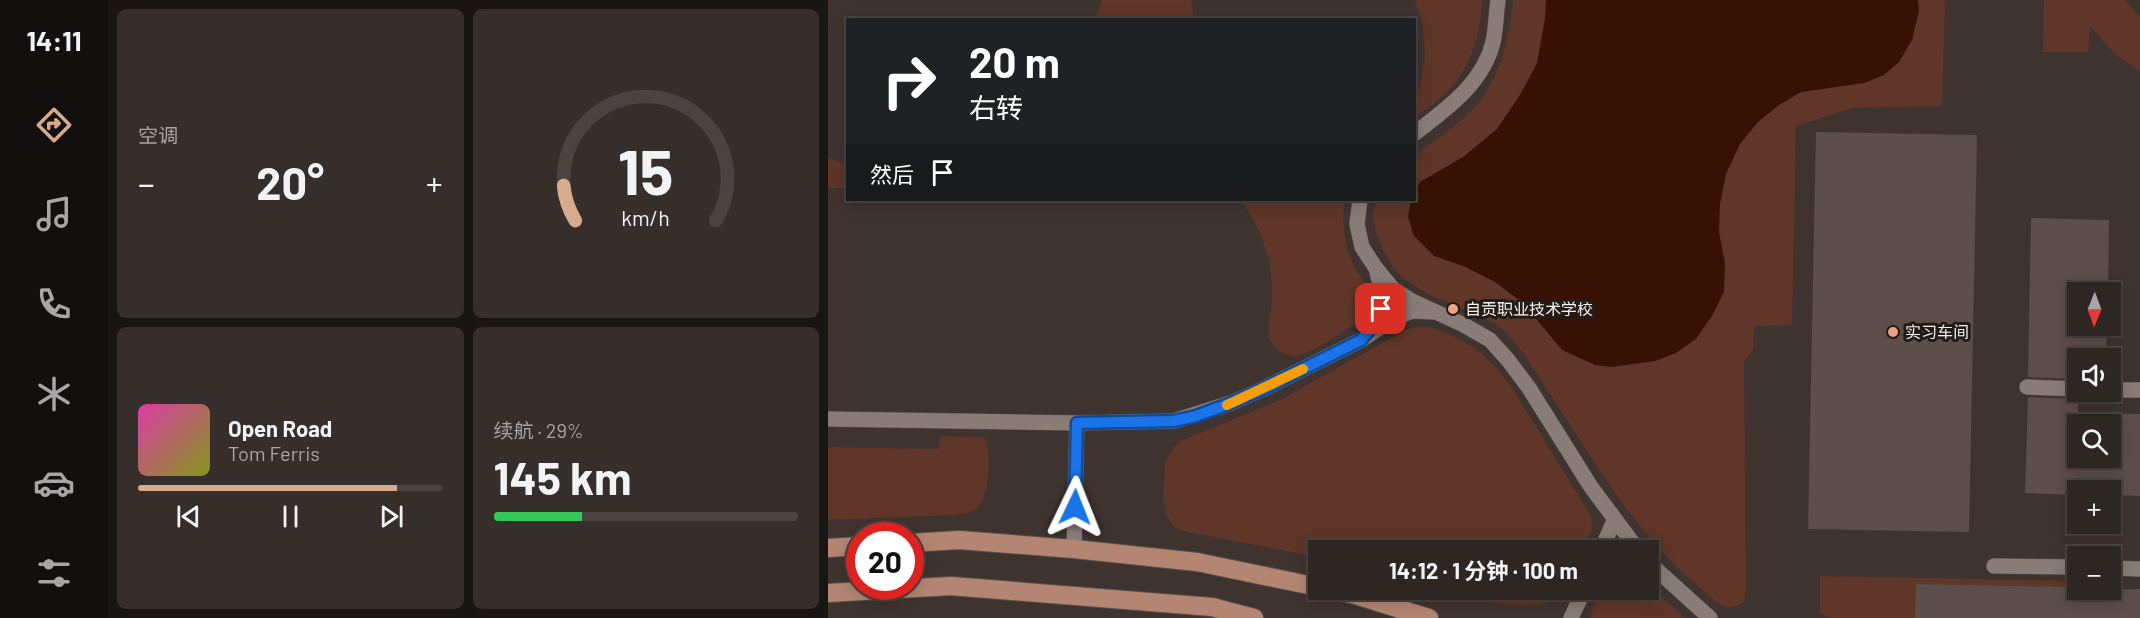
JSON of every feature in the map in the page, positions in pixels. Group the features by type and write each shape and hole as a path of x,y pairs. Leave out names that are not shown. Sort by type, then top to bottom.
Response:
{"main road":[{"path":"924,542 959,540 1197,562 1308,586"},
{"path":"828,548 846,547"},
{"path":"828,593 951,586 1212,607 1254,618"},
{"path":"1371,600 1429,618"}],"lane":[{"path":"1416,132 1465,92 1482,69 1493,42 1498,0"},
{"path":"1360,201 1357,224 1362,247 1375,267 1393,289 1490,340 1529,388 1614,521 1630,540"},
{"path":"1361,340 1375,323 1381,309 1383,291 1375,267"},
{"path":"828,419 1077,423 1174,421 1196,416 1241,399 1361,340 1394,318 1413,311 1435,312"},
{"path":"2027,387 2067,389"},
{"path":"2121,390 2140,390"},
{"path":"1074,549 1077,423"},
{"path":"1605,540 1614,521"},
{"path":"1994,566 2067,567"},
{"path":"2121,568 2140,569"},
{"path":"1659,572 1710,618"},
{"path":"1571,618 1579,600"}],"shaded area":[{"path":"1102,0 1191,0 1194,18 1095,18"},
{"path":"1415,0 1482,0 1477,37 1463,71 1448,91 1416,117 1416,96 1425,60 1423,26"},
{"path":"1513,0 1945,0 1942,106 1853,108 1796,126 1792,325 1754,326 1753,350 1744,362 1746,591 1744,602 1736,606 1727,607 1711,598 1659,548 1659,540 1651,539 1630,514 1592,460 1521,350 1510,337 1488,320 1419,289 1400,274 1385,254 1374,226 1373,216 1377,201 1416,201 1416,155 1469,113 1480,101 1495,75 1505,46"},
{"path":"1546,0 1918,0 1919,11 1912,40 1899,62 1884,75 1864,83 1801,92 1779,105 1758,122 1740,144 1726,174 1720,204 1719,232 1725,263 1724,292 1712,316 1696,339 1676,353 1655,361 1612,367 1595,365 1562,350 1523,303 1495,282 1463,266 1434,256 1414,236 1408,217 1411,201 1416,201 1416,191 1420,182 1463,157 1497,129 1520,95 1537,63"},
{"path":"2044,0 2125,0 2140,17 2140,72 2115,54 2090,26 2088,52 2043,52"},
{"path":"828,158 846,165 846,188 828,188"},
{"path":"1241,201 1345,201 1343,224 1345,240 1353,264 1366,288 1364,316 1333,338 1300,355 1287,354 1278,350 1270,340 1268,330 1272,304 1269,259 1255,222"},
{"path":"1431,327 1462,340 1481,353 1497,369 1511,386 1591,516 1592,528 1588,540 1308,540 1308,555 1183,531 1173,526 1166,514 1163,500 1165,461 1175,446 1183,440 1282,399 1407,329"},
{"path":"940,436 984,437 987,442 986,488 984,497 975,510 956,515 828,520 828,447 939,449"},
{"path":"1820,576 2067,581 2067,587 1916,584 1915,618 1828,618 1820,613"},
{"path":"1659,595 1686,618 1590,618 1597,600 1659,600"},
{"path":"1480,600 1552,600 1528,605"}],"building":[{"name":"实习车间","path":"1816,132 1977,135 1969,532 1808,529"},
{"path":"2031,218 2109,220 2108,282 2067,282 2067,336 2107,336 2106,348 2067,348 2067,379 2028,377"},
{"path":"2028,397 2067,399 2067,402 2078,402 2078,413 2140,414 2140,496 2121,495 2121,480 2067,480 2067,495 2025,493"},
{"path":"1916,584 2067,587 2067,600 2121,600 2121,589 2140,589 2140,618 1915,618"}],"slow traffic":[{"path":"1227,405 1303,369"}],"place":[{"name":"自贡职业技术学校","path":"1453,309"},
{"name":"实习车间","path":"1893,332"}],"route":[{"path":"1075,507 1077,423 1174,421 1196,416 1231,403 1361,340 1375,323 1381,309"}]}
